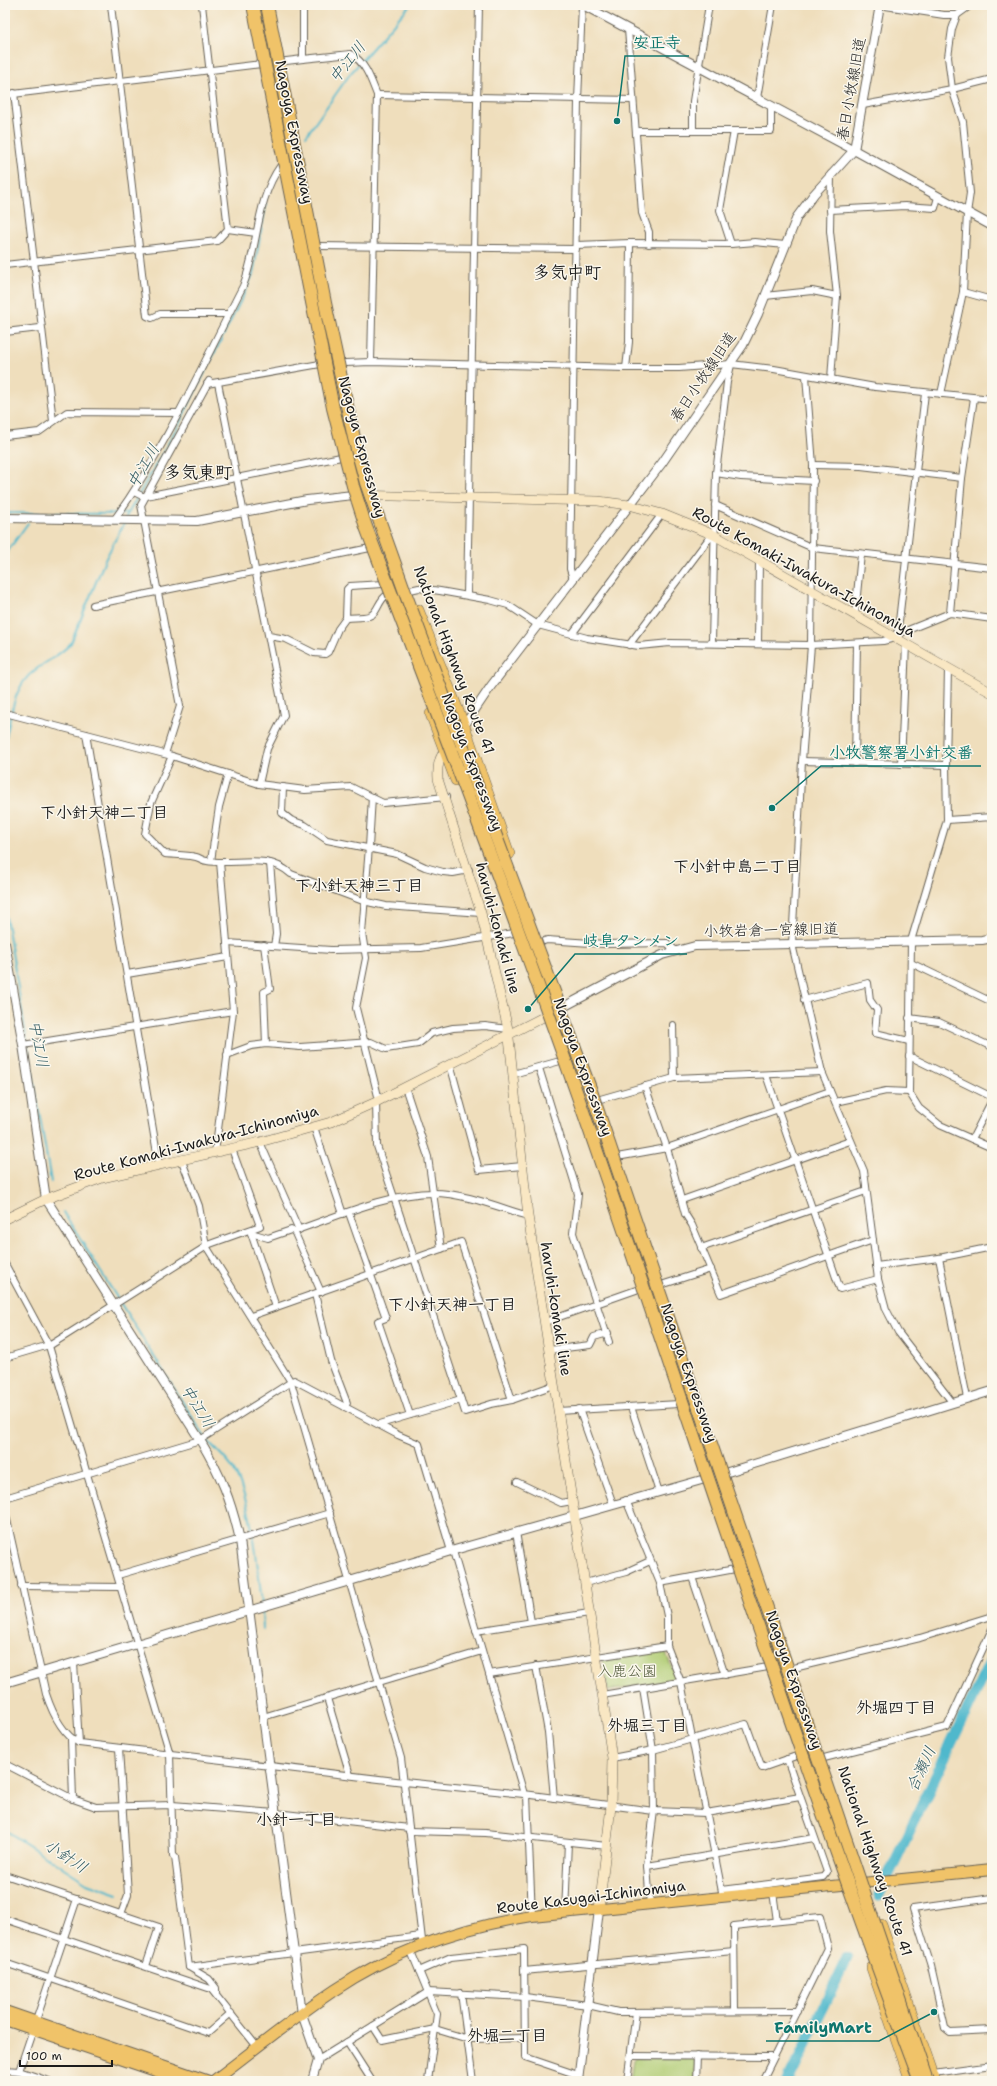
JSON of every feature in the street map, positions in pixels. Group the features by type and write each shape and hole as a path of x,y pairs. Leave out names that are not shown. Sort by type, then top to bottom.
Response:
{"highway":[{"path":"249,5 320,364 341,457 353,495 387,595 544,1016 705,1478 768,1667 911,2081"},
{"name":"Nagoya Expressway","path":"252,5 284,169 341,441 366,527 436,711 576,1093 846,1880 920,2081"},
{"path":"260,5 318,295 325,303"},
{"name":"Nagoya Expressway","path":"267,5 325,303 354,438 366,483 461,732 590,1088 932,2078"},
{"name":"National Highway Route 41","path":"272,5 317,246 341,363 365,465 461,732 565,1006 868,1882 932,2078"},
{"path":"286,191 312,309 321,321 339,407 361,491 437,700 436,711"},
{"path":"461,732 457,746 506,876 616,1187 686,1378 693,1385 700,1404 704,1408"},
{"path":"763,1637 772,1648 910,2048 920,2081"}],"main road":[{"name":"Route Komaki-Iwakura-Ichinomiya","path":"353,495 470,499 571,500 629,505 662,514 714,535 992,694"},
{"name":"haruhi-komaki line","path":"461,732 444,750 437,768 438,778 446,797 481,913 508,1032 514,1074 528,1216 612,1758 611,1806 600,1910"},
{"name":"Route Komaki-Iwakura-Ichinomiya","path":"5,1219 46,1199 102,1178 232,1149 314,1127 376,1102 508,1032 565,1006"},
{"name":"Route Kasugai-Ichinomiya","path":"213,2081 302,2014 365,1972 410,1950 422,1940 532,1916 600,1910 722,1894 773,1892 992,1870"},
{"path":"5,2011 33,2025 185,2081"},
{"path":"5,2020 33,2025 209,2081"}],"street":[{"path":"111,5 121,80 147,316 152,318 160,314 228,314"},
{"path":"5,265 217,241 228,229 202,5"},
{"path":"303,5 303,59"},
{"path":"467,595 473,365 479,5"},
{"path":"693,131 693,101 709,5"},
{"path":"757,98 774,5"},
{"path":"880,5 944,15 957,15"},
{"name":"春日小牧線旧道","path":"461,732 538,625 662,463 731,364 751,330 791,230 804,208 831,174 854,150 880,5"},
{"path":"941,394 963,292 967,213 970,193 962,122 952,89 948,57 952,29 957,15 970,5"},
{"path":"573,579 570,569 578,100 586,6 992,226"},
{"path":"628,29 642,212 649,232 649,244"},
{"path":"5,94 284,63 303,59 351,54 361,63 377,95 371,362"},
{"path":"863,105 952,89 992,79"},
{"path":"14,93 40,328 53,421"},
{"path":"377,95 633,100"},
{"path":"636,131 771,131 771,106"},
{"path":"731,244 720,210 734,131"},
{"path":"116,521 179,413 249,270 262,202 272,178 281,165"},
{"path":"831,174 830,231 837,296 831,379"},
{"path":"830,210 905,206 935,208 938,197"},
{"path":"228,229 256,233"},
{"path":"317,246 374,245 576,247 630,243 731,244 754,242 785,245"},
{"path":"626,368 629,342 630,243"},
{"path":"765,296 812,291 837,296"},
{"path":"963,292 992,300"},
{"path":"5,332 40,328"},
{"path":"165,754 180,706 141,505 144,496 208,382 218,383 320,364 341,363 371,362 626,368 679,368 731,364 774,369 806,376 925,393 992,399"},
{"path":"712,642 716,473 727,382 731,364"},
{"path":"806,376 814,481 811,645 802,761 792,944 822,1072 864,1171 876,1266 886,1309 898,1332 952,1402"},
{"path":"218,383 284,715 267,749 259,784"},
{"path":"895,638 898,630 907,559 925,393"},
{"path":"950,613 962,478 974,398"},
{"path":"5,436 39,432 66,412 179,413"},
{"path":"134,492 144,496 341,457"},
{"path":"813,465 861,466 916,471 962,478"},
{"path":"716,473 741,477 814,481"},
{"path":"5,518 116,521 197,521 307,500 353,495"},
{"path":"715,505 813,548 992,568"},
{"path":"572,634 662,514"},
{"path":"629,645 707,541 714,535"},
{"path":"93,604 159,592 370,548"},
{"path":"855,615 861,554"},
{"path":"758,643 759,561"},
{"path":"269,636 286,639 314,653 325,654 346,618 348,589 350,586 383,584"},
{"path":"410,590 419,588 467,595 508,605 538,625 572,634 629,645 712,642 811,645 857,643 883,641 895,638 903,632 950,613 992,619"},
{"path":"346,618 370,616 375,612 382,598 387,595"},
{"path":"855,762 857,643"},
{"path":"901,764 906,644"},
{"path":"948,668 946,765 947,820 911,941 909,1092 919,1108 940,1125 992,1148"},
{"path":"6,714 165,754 259,784 304,790 351,787 383,803 446,797"},
{"path":"86,734 159,1165"},
{"path":"172,756 151,803 145,834 165,854 196,857 211,862 248,861 270,863 282,866 291,874 363,901 386,906 481,913"},
{"path":"802,761 946,765"},
{"path":"211,862 219,807 228,774"},
{"path":"283,787 282,813 291,820 305,825 326,840 369,847 397,854 425,867 443,872 453,873 469,870"},
{"path":"372,797 369,847 363,901 362,933 363,949 366,958 356,1008 378,1096 376,1102 377,1146 465,1412 491,1404 512,1400 554,1385"},
{"path":"947,820 992,817"},
{"path":"215,1153 233,1011 220,862"},
{"path":"270,863 276,934 274,946"},
{"path":"226,943 331,950 363,949 440,946 487,936 514,933"},
{"name":"小牧岩倉一宮線旧道","path":"565,1006 662,955 695,946 992,938"},
{"path":"541,942 547,940 605,944 667,943 676,951"},
{"path":"5,943 24,1045 46,1199 115,1304 201,1440 227,1490 242,1539 249,1611 302,2014 318,2060 312,2081"},
{"path":"264,945 270,989 264,992 266,1044"},
{"path":"127,974 228,957"},
{"path":"911,963 992,1002"},
{"path":"804,1000 868,983 870,1000 877,1010 876,1033 909,1041"},
{"path":"24,1045 233,1011"},
{"path":"909,1018 939,1022 992,1047"},
{"path":"673,1025 674,1078"},
{"path":"227,1055 251,1046 266,1044 300,1046 371,1042 386,1049 418,1044 432,1032 453,1028 485,1026 508,1032"},
{"path":"909,1056 992,1097"},
{"path":"514,1074 560,1062"},
{"path":"450,1064 479,1170 523,1166"},
{"path":"539,1068 578,1194 573,1233 610,1342"},
{"path":"597,1100 674,1078 822,1072"},
{"path":"766,1075 840,1289 878,1278"},
{"path":"645,1086 667,1148 686,1214 721,1294 873,1240"},
{"path":"405,1087 428,1157 441,1250"},
{"path":"617,1157 667,1148 830,1091"},
{"path":"835,1102 886,1091 909,1092"},
{"path":"972,1139 992,1100"},
{"path":"314,1127 386,1318 378,1321 410,1415"},
{"path":"682,1200 795,1162 850,1141"},
{"path":"260,1142 297,1230 318,1293 331,1361 347,1403 345,1407"},
{"path":"5,1358 49,1346 206,1246 250,1231 260,1226 232,1149"},
{"path":"182,1160 199,1206 206,1246 292,1382 401,1758 422,1940 295,1953 189,1967"},
{"path":"701,1248 866,1191"},
{"path":"250,1231 268,1238 291,1230 297,1230 395,1197 433,1193 467,1198 528,1216"},
{"path":"250,1231 276,1307"},
{"path":"251,1316 461,1242 512,1400"},
{"path":"876,1266 939,1258 992,1247"},
{"path":"939,1258 967,1398"},
{"path":"5,1264 49,1346 170,1754 173,1856 176,1857 189,1967"},
{"path":"661,1285 711,1269"},
{"path":"544,1322 639,1289"},
{"path":"549,1350 590,1345 594,1337 608,1333"},
{"path":"5,1498 201,1440 294,1380 380,1424 398,1435 419,1444 525,1795 532,1916"},
{"path":"5,1683 574,1515 659,1492 992,1391"},
{"path":"380,1424 461,1400"},
{"path":"558,1411 679,1404"},
{"path":"631,1407 659,1492"},
{"path":"579,1409 613,1504"},
{"path":"517,1482 561,1503 572,1501"},
{"path":"626,1500 660,1583 668,1616 667,1646 681,1682 722,1894 823,1877 827,1872 788,1759"},
{"path":"5,1511 8,1536 50,1706 72,1739 79,1743 654,1811 706,1813 800,1797"},
{"path":"118,1575 330,1513"},
{"path":"516,1532 532,1622"},
{"path":"585,1583 626,1572 650,1561"},
{"path":"660,1583 735,1569"},
{"path":"692,1577 725,1675"},
{"path":"21,1586 121,1587"},
{"path":"476,1631 589,1613"},
{"path":"794,1668 920,1638 992,1616"},
{"path":"824,1758 947,1727 992,1629"},
{"path":"489,1674 667,1646"},
{"path":"263,1717 482,1652"},
{"path":"74,1663 79,1743"},
{"path":"536,1666 548,1732 554,1798"},
{"path":"602,1695 768,1667"},
{"path":"643,1688 653,1750 654,1811 647,1866 650,1904"},
{"path":"327,1698 350,1775"},
{"path":"612,1758 653,1750 746,1724 762,1768 799,1755"},
{"path":"72,1739 73,1799"},
{"path":"119,1748 121,1805 128,1895 121,1914"},
{"path":"5,1764 73,1799 96,1807 121,1805 172,1805 276,1813 409,1830 486,1833 607,1846"},
{"path":"647,1866 814,1838"},
{"path":"565,1913 568,1842"},
{"path":"5,1875 159,1926 146,1966"},
{"path":"773,1892 777,1921"},
{"path":"992,1898 913,1908 931,1966 946,2028 950,2032 992,2030"},
{"path":"18,2070 77,1899"},
{"path":"420,1971 451,1957 524,1949 525,2057 578,2078 600,1910"},
{"path":"735,2011 734,1926 820,1917 828,1948 762,2081"},
{"path":"5,1919 211,1989 258,2048"},
{"path":"410,1950 437,2014 428,2081"},
{"path":"524,1971 592,1966 734,1951"},
{"path":"5,1963 208,2033 231,2014"},
{"path":"189,1967 209,1979 216,1988 216,1994"},
{"path":"318,2060 428,1992 525,1997 588,2005 618,2012 797,2011"},
{"path":"461,1993 473,2081"},
{"path":"627,2081 636,2012"},
{"path":"373,2026 382,2040 435,2029 468,2039 526,2038"},
{"path":"348,2042 372,2081"},
{"path":"631,2056 774,2057"},
{"path":"696,2081 697,2056"},
{"path":"932,2078 992,2065"},
{"path":"5,2070 18,2070 49,2081"}],"green space":[{"name":"入鹿公園","path":"663,1649 676,1678 675,1680 608,1691 603,1659"},
{"path":"635,2058 693,2058 695,2060 695,2081 630,2081 633,2061"}],"waterway":[{"name":"中江川","path":"306,136 350,74 410,5"},
{"name":"中江川","path":"126,517 178,426 246,290 253,274 266,204"},
{"name":"中江川","path":"120,514 129,512"},
{"path":"5,513 115,514"},
{"name":"小針川","path":"5,555 28,523"},
{"name":"中江川","path":"5,741 11,713 21,685 34,671 63,651 71,643 105,560 124,523"},
{"name":"中江川","path":"5,911 51,1182"},
{"name":"中江川","path":"63,1212 206,1439 224,1457 240,1482 253,1535 262,1604"},
{"name":"中江川","path":"262,1609 263,1629"},
{"name":"合瀬川","path":"879,1895 992,1658"},
{"name":"小針川","path":"5,1830 87,1883 118,1894"},
{"name":"合瀬川","path":"788,2081 847,1958"}],"place":[{"name":"安正寺","path":"617,121"},
{"name":"小牧警察署小針交番","path":"772,808"},
{"name":"岐阜タンメン","path":"528,1009"},
{"name":"FamilyMart","path":"934,2012"}],"district":[{"name":"多気中町","path":"567,272"},
{"name":"多気東町","path":"198,472"},
{"name":"下小針天神二丁目","path":"104,812"},
{"name":"下小針中島二丁目","path":"737,866"},
{"name":"下小針天神三丁目","path":"359,885"},
{"name":"下小針天神一丁目","path":"452,1304"},
{"name":"外堀四丁目","path":"896,1707"},
{"name":"外堀三丁目","path":"647,1725"},
{"name":"小針一丁目","path":"296,1819"},
{"name":"外堀二丁目","path":"507,2035"}]}
